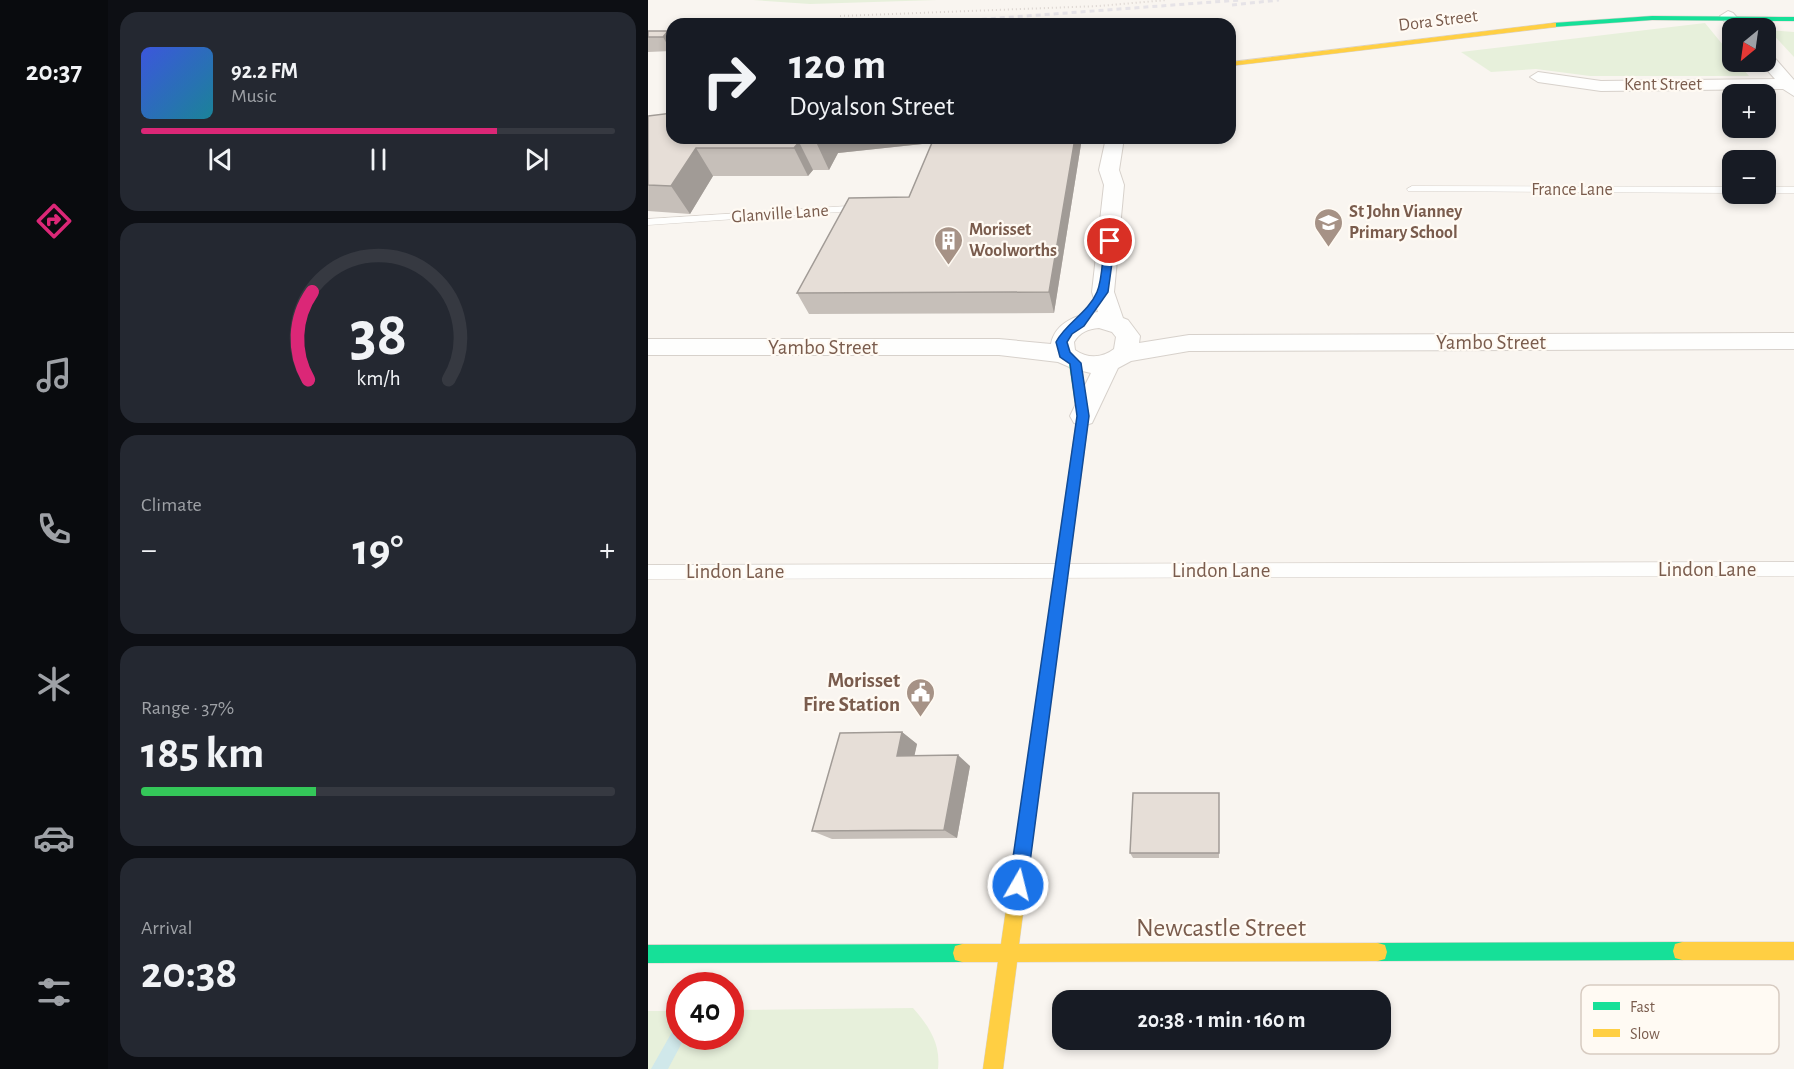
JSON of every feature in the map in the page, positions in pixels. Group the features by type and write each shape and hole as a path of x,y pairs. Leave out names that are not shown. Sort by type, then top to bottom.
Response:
{"street":[{"name":"Dora Street","path":"1236,63 1581,22 1650,17 1728,16 1794,19"},
{"path":"1776,70 1791,88"},
{"name":"Kent Street","path":"1538,77 1601,86 1791,88"},
{"path":"1083,416 1117,342 1103,292 1114,185 1109,170 1114,144"},
{"path":"1114,185 1125,171 1129,144"},
{"path":"993,1069 1083,416 1072,343 1103,292"},
{"path":"1072,343 1097,320 1117,342"},
{"name":"Yambo Street","path":"1117,342 1189,344 1794,341"},
{"path":"1072,343 1092,366 1117,342"},
{"name":"Yambo Street","path":"648,347 999,347 1072,343"},
{"name":"Newcastle Street","path":"648,954 1794,951"}],"lane":[{"name":"France Lane","path":"1412,189 1722,190"},
{"path":"1776,190 1794,190"},
{"name":"Glanville Lane","path":"648,222 879,207"},
{"name":"Lindon Lane","path":"648,572 1794,569"}],"path":[{"path":"840,16 1076,7 1167,0"},
{"path":"896,144 896,150"}],"green space":[{"path":"753,0 937,0 810,4"},
{"path":"1705,23 1722,44 1722,72 1746,72 1749,76 1590,76 1536,69 1491,72 1461,52"},
{"path":"1776,31 1794,32 1794,57 1776,38"},
{"path":"913,1008 936,1043 938,1069 648,1069 648,1011 666,1011 666,1050 744,1050 744,1010"}],"building":[{"path":"648,31 666,31 663,37 648,37"},
{"path":"666,114 666,144 797,144 794,148 696,148 671,186 648,185 648,116"},
{"name":"Morisset Woolworths","path":"931,144 1074,144 1049,292 797,293 849,198 909,197"},
{"path":"902,732 897,756 958,755 944,830 812,831 840,733"},
{"path":"1133,793 1219,793 1219,853 1130,853"}],"waterway":[{"path":"659,1069 670,1050"}],"railway":[{"path":"999,18 1240,0"},
{"path":"1232,5 1279,0"},
{"path":"648,34 666,34"}],"traffic: fast":[{"path":"1553,25 1652,18 1794,19"},
{"path":"1030,799 1083,416 1075,363"},
{"path":"1378,952 1682,951"},
{"path":"648,954 962,953"}],"traffic: slow":[{"path":"1236,63 1553,25"},
{"path":"993,1069 1030,799"},
{"path":"1682,951 1794,951"},
{"path":"962,953 1378,952"}],"place":[{"name":"St John Vianney Primary School","path":"1328,248"},
{"name":"Morisset Woolworths","path":"948,266"},
{"name":"Morisset Fire Station","path":"921,718"}],"route":[{"path":"1018,885 1083,416 1075,363 1064,354 1062,342 1068,331 1080,323 1103,292 1110,241"}]}
